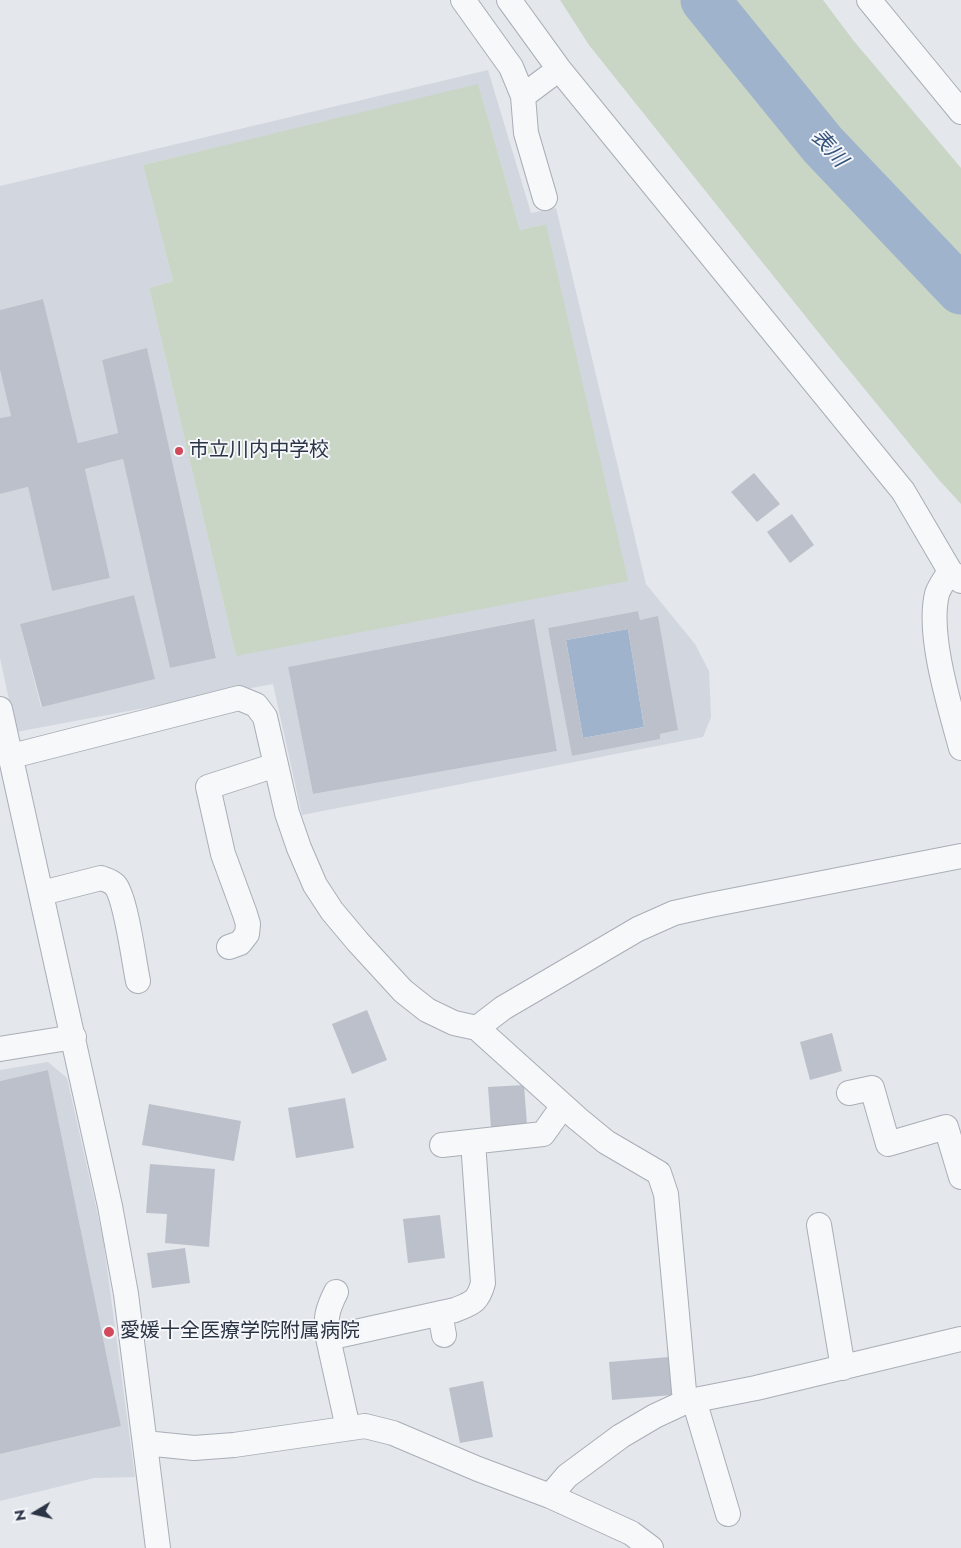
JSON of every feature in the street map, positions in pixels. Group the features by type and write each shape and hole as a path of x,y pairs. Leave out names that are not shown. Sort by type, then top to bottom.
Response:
{"street":[{"path":"463,0 512,67 523,96 526,133 545,198"},
{"path":"509,0 559,69 903,491 956,576 938,593 934,617 939,660 961,748"},
{"path":"869,0 961,112"},
{"path":"523,96 559,69"},
{"path":"12,756 239,698 256,704 265,717 287,813 299,848 315,885 332,910 403,991 427,1010 454,1023 477,1028 606,1142 659,1173 666,1194 690,1401 728,1514"},
{"path":"0,709 12,756 110,1206 126,1294 158,1548"},
{"path":"229,947 240,943 247,934 248,924 223,854 208,787 276,766"},
{"path":"477,1028 503,1008 638,929 674,913 961,856"},
{"path":"42,893 101,878 115,886 122,902 138,981"},
{"path":"0,1049 74,1037"},
{"path":"849,1093 872,1088 888,1144 946,1127 956,1142 961,1177"},
{"path":"442,1145 544,1134 563,1106"},
{"path":"328,1338 442,1324 455,1310 473,1303 480,1294 483,1283 473,1142"},
{"path":"819,1225 843,1368"},
{"path":"336,1292 328,1308 326,1323 348,1428"},
{"path":"550,1496 567,1476 621,1436 655,1416 690,1401 756,1388 961,1339"},
{"path":"145,1443 194,1448 234,1445 365,1426 393,1433 478,1469 550,1496 631,1533 651,1548"}],"shaded area":[{"path":"488,70 531,213 556,208 646,584 695,644 709,671 711,717 703,737 302,815 273,684 16,732 0,658 0,494 28,487 52,591 110,578 85,469 123,459 170,668 216,657 147,349 102,360 118,433 78,443 43,299 0,310 0,186","holes":["478,85 520,230 546,224 236,656 149,288 173,281 143,165","134,595 154,679 41,707 20,624","638,611 640,620 658,617 677,730 660,734 660,739 572,756 548,628","533,619 557,751 313,794 288,667"]},
{"path":"0,370 11,416 0,418"},
{"name":"愛媛十全医療学院附属病院","path":"48,1062 67,1078 103,1238 135,1477 94,1478 0,1501 0,1454 121,1426 48,1070 0,1081 0,1070"}],"green space":[{"path":"560,0 823,0 853,40 961,168 961,504 939,480 822,337 589,45"},
{"path":"478,84 520,230 546,224 628,581 236,656 149,288 173,281 143,165"}],"water":[{"path":"628,629 644,727 583,738 566,640"}],"building":[{"path":"43,299 78,443 118,433 102,360 147,348 216,658 170,668 123,459 85,469 110,578 52,591 28,487 0,494 0,418 11,416 0,370 0,310"},
{"path":"754,473 780,504 757,522 731,492"},
{"path":"792,514 814,545 790,563 767,532"},
{"path":"134,595 155,679 42,707 20,624"},
{"path":"638,611 640,620 658,616 678,730 660,734 660,739 572,756 548,628","holes":["628,629 644,727 583,738 566,640"]},
{"path":"534,619 557,751 313,794 288,667"},
{"path":"367,1010 387,1060 352,1074 332,1024"},
{"path":"832,1033 842,1071 810,1080 800,1042"},
{"path":"48,1070 121,1426 0,1454 0,1081"},
{"path":"524,1085 527,1125 491,1128 488,1087"},
{"path":"345,1098 354,1148 296,1158 288,1108"},
{"path":"149,1104 241,1121 234,1161 142,1145"},
{"path":"150,1164 215,1169 209,1247 165,1243 167,1214 146,1213"},
{"path":"440,1215 445,1258 408,1263 403,1219"},
{"path":"185,1248 190,1283 152,1288 147,1253"},
{"path":"669,1357 672,1395 612,1400 609,1362"},
{"path":"483,1381 493,1437 460,1443 449,1388"}],"waterway":[{"name":"表川","path":"705,0 823,145 961,290"}],"place":[{"name":"市立川内中学校","path":"179,451"},
{"name":"愛媛十全医療学院附属病院","path":"109,1332"}]}
